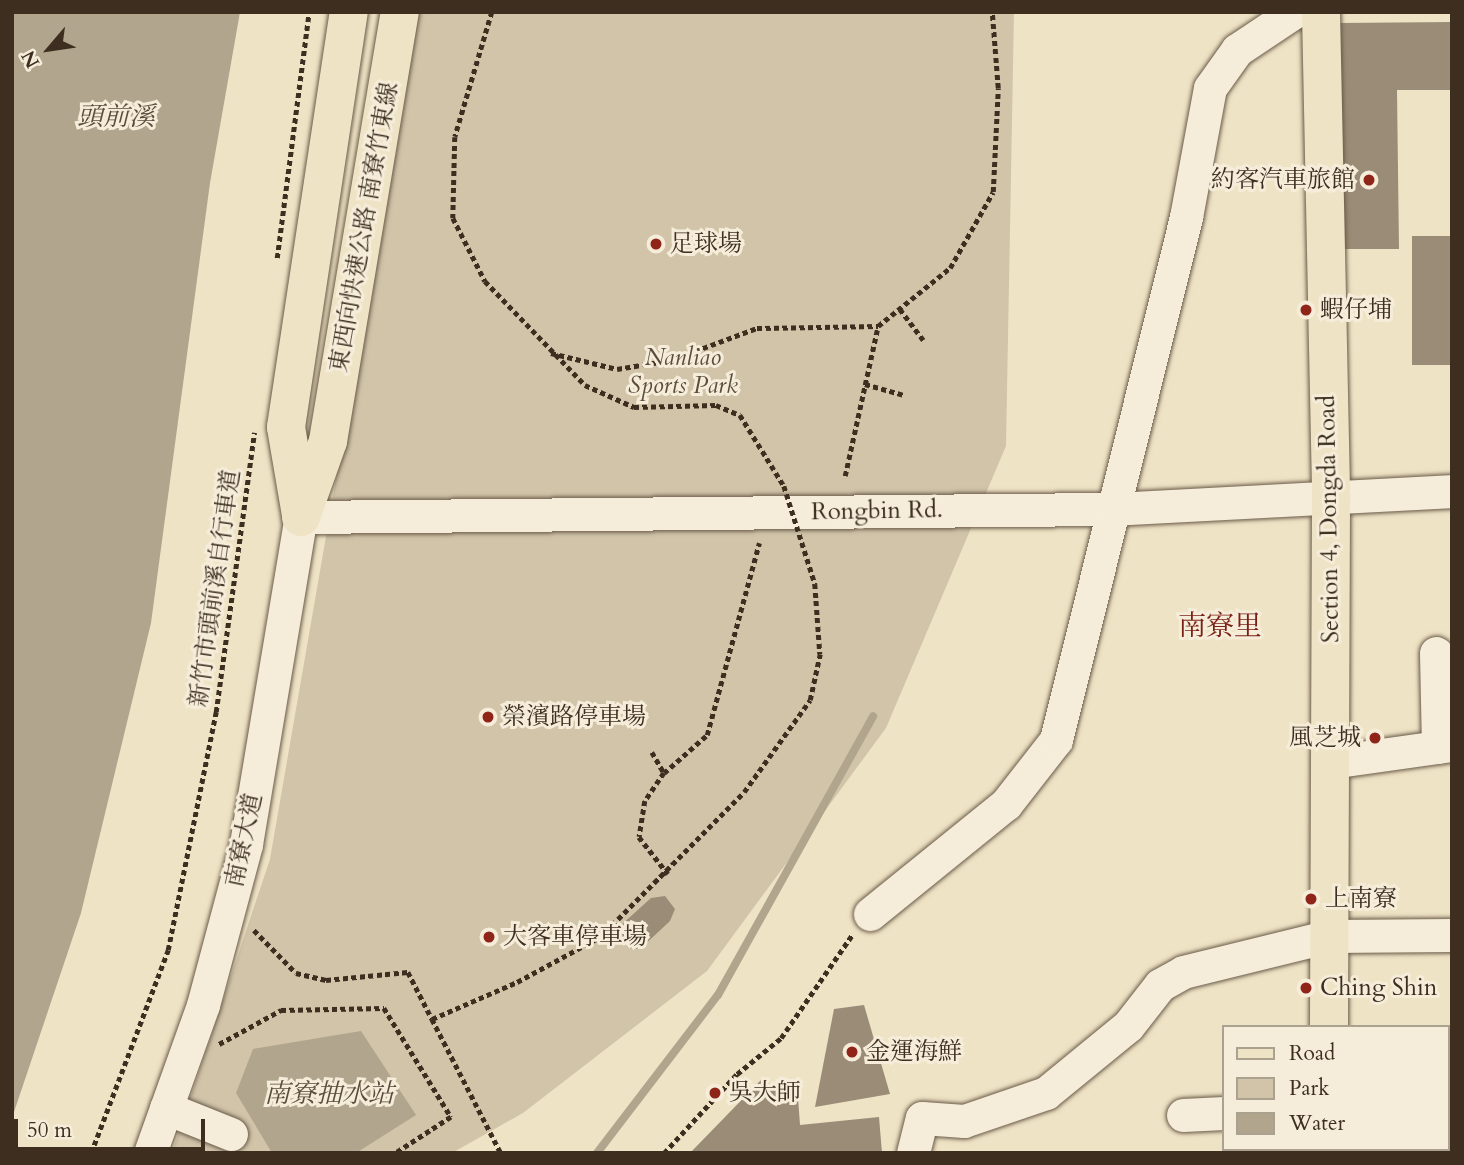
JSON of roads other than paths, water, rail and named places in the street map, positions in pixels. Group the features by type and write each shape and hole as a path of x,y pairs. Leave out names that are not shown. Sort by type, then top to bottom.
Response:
{"main road":[{"name":"東西向快速公路 南寮竹東線","path":"301,517 270,428 349,12"},
{"name":"東西向快速公路 南寮竹東線","path":"301,517 328,442 400,12"},
{"name":"Section 4, Dongda Road","path":"1321,12 1331,500 1329,1025"}],"street":[{"path":"870,914 1006,804 1056,740 1186,217 1210,88 1237,50 1294,12"},
{"name":"Rongbin Rd.","path":"301,517 1112,509 1331,500 1452,491"},
{"name":"南寮大道","path":"150,1153 203,1005 246,844 301,517"},
{"path":"1331,762 1445,746 1436,653"},
{"path":"913,1153 922,1118 964,1121 1045,1093 1128,1026 1160,985 1183,972 1330,936 1452,935"},
{"path":"166,1108 231,1134"},
{"path":"1183,1115 1222,1113"}],"water":[{"name":"頭前溪","path":"12,12 240,12 210,183 151,623 81,913 12,1118"},
{"name":"南寮抽水站","path":"361,1031 416,1115 356,1153 272,1153 236,1093 253,1049"}],"waterway":[{"path":"597,1153 718,995 873,716"}],"place":[{"name":"約客汽車旅館","path":"1369,180"},
{"name":"足球場","path":"656,244"},
{"name":"蝦仔埔","path":"1306,310"},
{"name":"榮濱路停車場","path":"488,717"},
{"name":"風芝城","path":"1375,738"},
{"name":"上南寮","path":"1311,899"},
{"name":"大客車停車場","path":"489,937"},
{"name":"Ching Shin","path":"1306,988"},
{"name":"金運海鮮","path":"852,1052"},
{"name":"吳大師","path":"715,1093"}],"district":[{"name":"南寮里","path":"1220,626"}],"park label":[{"name":"Nanliao Sports Park","path":"683,372"}]}
